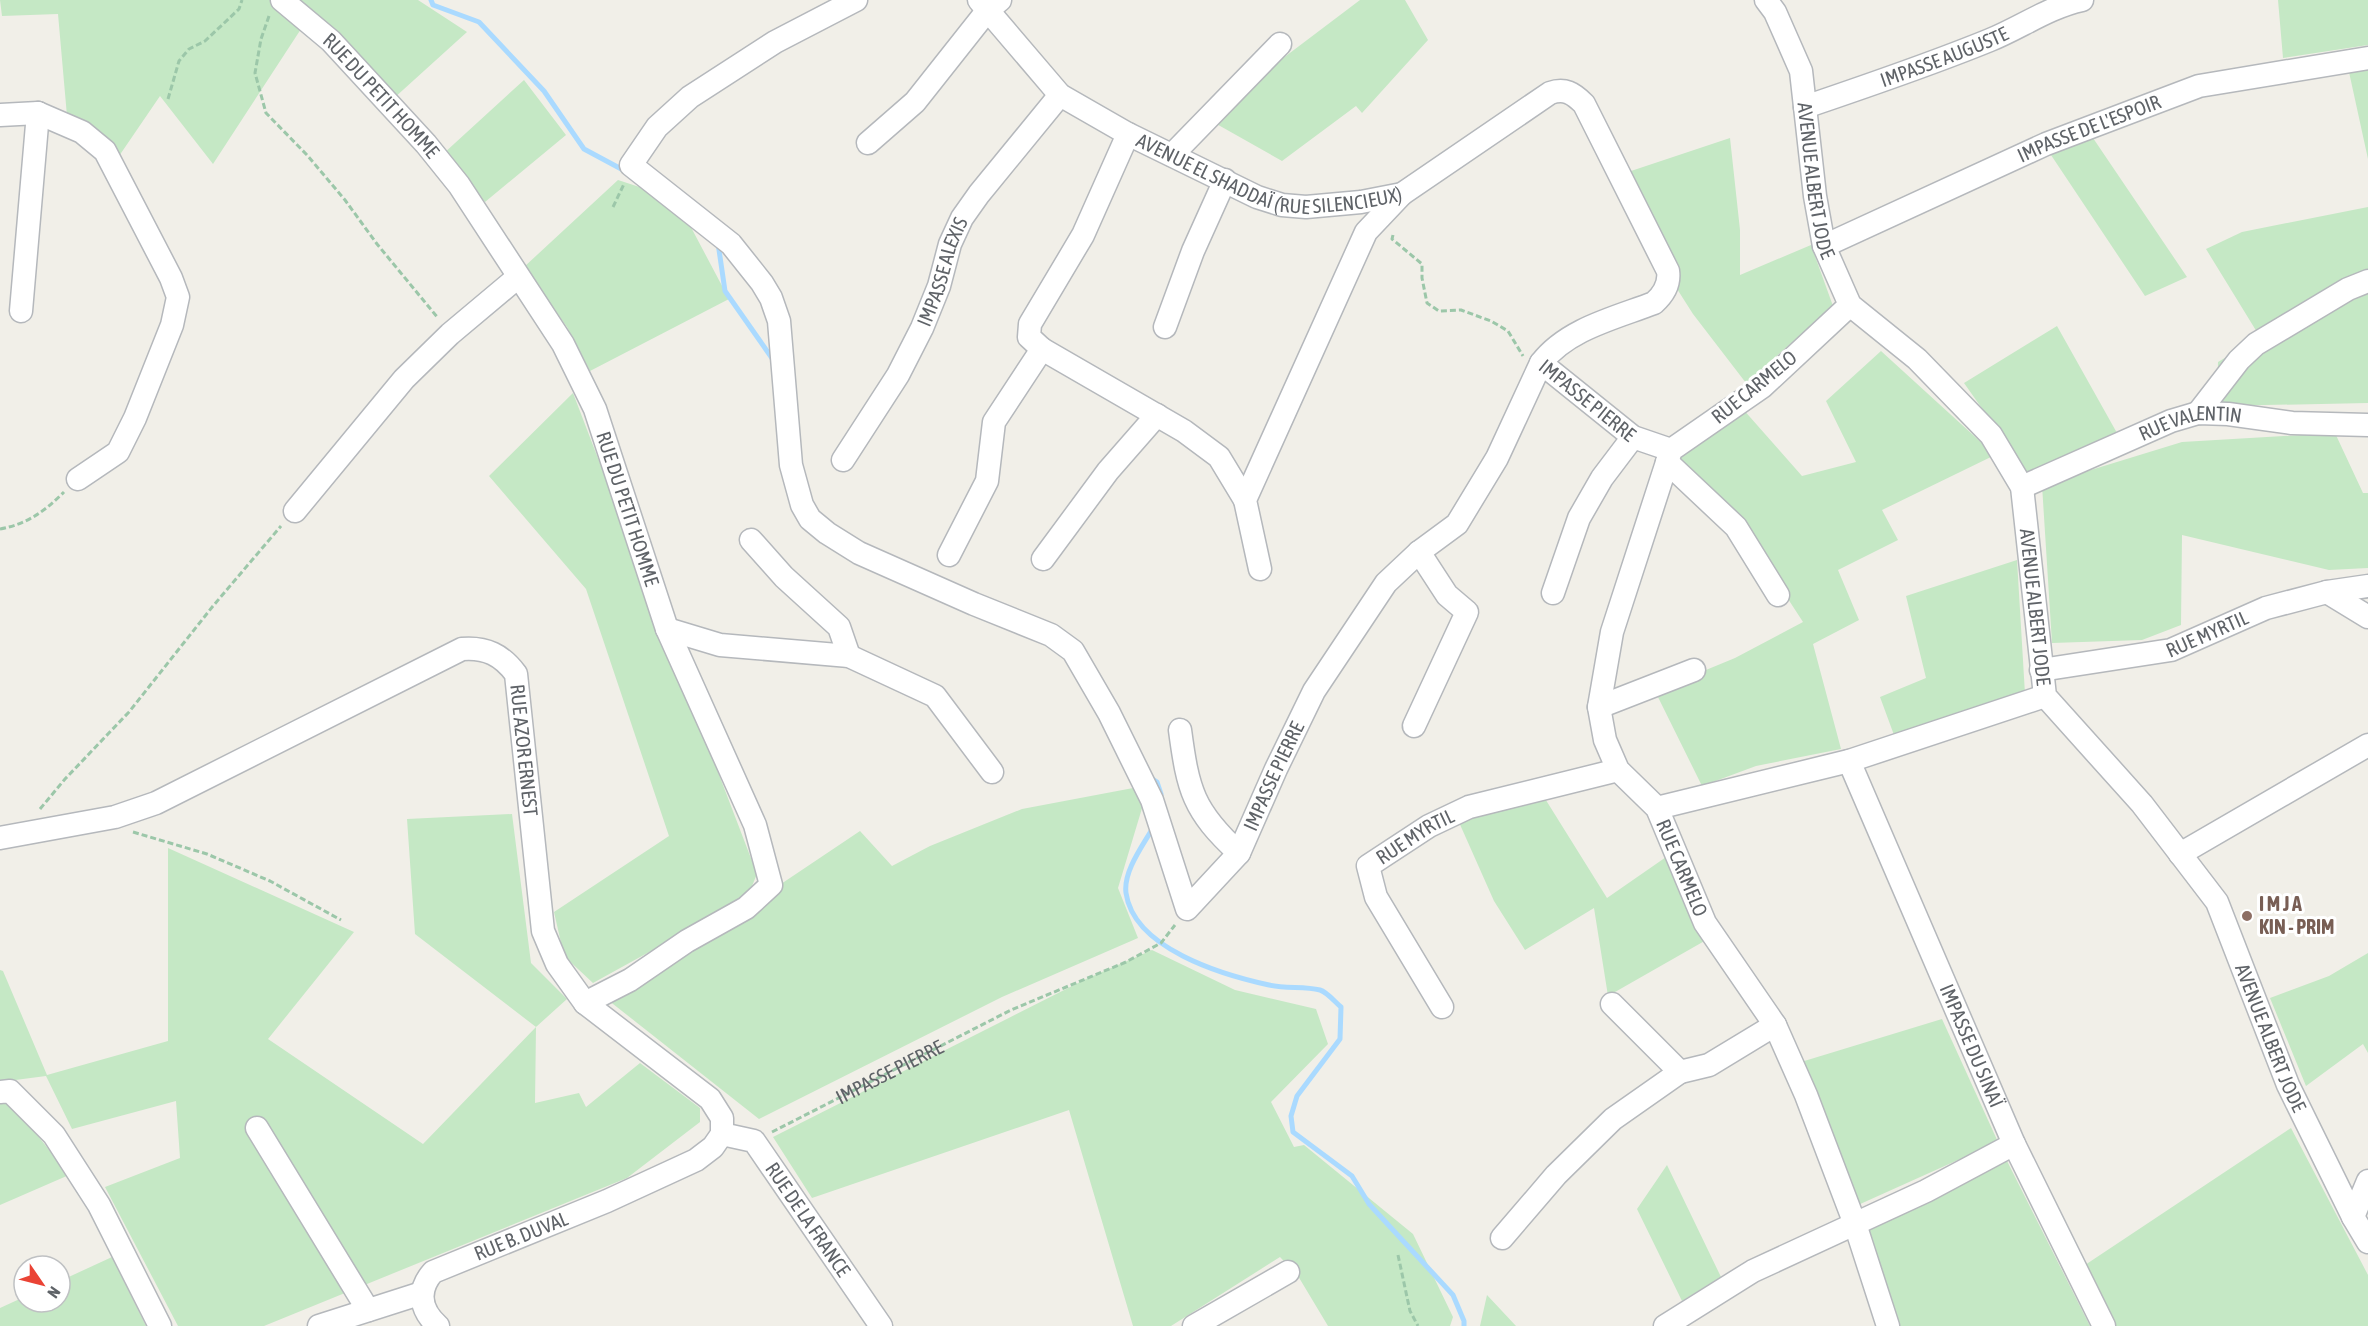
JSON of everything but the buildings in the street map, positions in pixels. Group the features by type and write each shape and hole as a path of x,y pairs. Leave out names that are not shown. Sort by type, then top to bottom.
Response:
{"street":[{"path":"856,0 775,42 690,97 657,128 631,165 731,244 771,298 779,321 791,465 802,505 810,519 827,533 859,553 1051,635 1073,651 1109,713 1152,800 1187,909"},
{"name":"AVENUE ALBERT JODE","path":"1766,0 1775,12 1801,70 1815,196 1824,246 1850,305 1917,359 1991,435 2022,487 2045,696 2142,804 2217,902 2288,1085 2353,1217 2368,1242"},
{"name":"IMPASSE AUGUSTE","path":"1805,107 1993,39 2047,13 2082,0"},
{"path":"868,143 915,102 988,4"},
{"name":"AVENUE EL SHADDAÏ (RUE SILENCIEUX)","path":"988,4 1060,94 1128,134 1257,197 1282,205 1305,207 1402,194 1550,93 1559,90 1569,92 1584,104 1668,271 1669,279 1661,297 1654,303 1568,337 1551,350 1538,370"},
{"name":"RUE DU PETIT HOMME","path":"277,5 331,41 426,144 459,185 563,344 595,409 667,629 755,825 771,885 746,908 687,941 630,980 585,1003"},
{"path":"1172,155 1280,44"},
{"name":"IMPASSE DE L'ESPOIR","path":"1824,246 2046,144 2199,86 2368,58"},
{"name":"IMPASSE ALEXIS","path":"843,460 898,375 917,337 939,286 950,243 962,218 1060,94"},
{"path":"0,115 38,113 82,132 105,151 171,278 178,297 163,353 118,452 78,478"},
{"path":"21,311 38,113"},
{"path":"1128,134 1083,236 1030,324 1029,337 1042,349 1184,431 1219,457 1245,500 1260,569"},
{"path":"1165,327 1193,252 1225,180"},
{"path":"1245,500 1366,232 1402,194"},
{"path":"295,511 404,379 450,334 518,277"},
{"path":"2198,413 2223,379 2256,344 2348,289 2368,281"},
{"name":"RUE CARMELO","path":"1850,305 1762,387 1669,456 1612,633 1599,707 1605,740 1618,770 1657,808 1705,923 1775,1025 1806,1095 1855,1224 1888,1326"},
{"path":"949,555 987,481 994,422 1042,349"},
{"name":"IMPASSE PIERRE","path":"1187,909 1239,853 1314,691 1386,583 1419,552 1457,524 1497,458 1538,370 1633,437 1669,456"},
{"name":"RUE VALENTIN","path":"2022,487 2171,421 2198,413 2228,414 2292,423 2368,425"},
{"path":"1043,559 1108,471 1157,415"},
{"path":"1553,593 1579,518 1602,478 1633,437"},
{"path":"1669,456 1736,527 1778,595"},
{"path":"751,540 783,577 839,627 849,656"},
{"path":"1414,726 1467,612 1447,595 1419,552"},
{"name":"RUE MYRTIL","path":"2042,670 2171,650 2266,608 2327,592 2368,586"},
{"path":"2327,592 2368,617"},
{"path":"667,629 720,645 849,656 934,696 992,772"},
{"name":"RUE AZOR ERNEST","path":"0,837 115,817 156,803 462,649 475,648 493,652 507,662 516,674 543,931 557,964 585,1003 710,1099 722,1118 722,1134"},
{"path":"1599,707 1694,670"},
{"path":"1657,808 1849,761 2045,696"},
{"path":"1180,730 1185,770 1191,790 1206,820 1239,853"},
{"path":"2180,854 2368,745"},
{"name":"IMPASSE DU SINAÏ","path":"1849,761 2014,1144 2104,1326"},
{"name":"RUE MYRTIL","path":"1442,1007 1376,897 1368,866 1429,826 1469,807 1618,770"},
{"path":"1612,1004 1680,1072"},
{"path":"1502,1238 1556,1174 1613,1119 1680,1072 1709,1065 1775,1025"},
{"path":"0,1092 10,1091 54,1135 99,1205 160,1326"},
{"path":"257,1128 368,1310"},
{"name":"RUE DE LA FRANCE","path":"722,1134 754,1141 881,1326"},
{"name":"RUE B. DUVAL","path":"422,1293 427,1279 433,1272 607,1202 696,1160 713,1147 722,1134"},
{"path":"1665,1326 1753,1271 1926,1191 2014,1144"},
{"path":"2353,1217 2368,1181"},
{"path":"1194,1326 1288,1272"},
{"path":"319,1326 422,1293 422,1302 432,1321 438,1326"}],"path":[{"path":"168,99 179,61 189,49 205,41 238,9 242,0"},
{"path":"277,5 261,39 255,73 266,113 307,155 345,200 450,334"},
{"path":"1387,211 1394,227 1392,239 1422,264 1427,303 1439,311 1461,310 1491,321 1508,332 1538,370"},
{"path":"0,530 20,525 43,510 78,478"},
{"path":"38,811 129,712 213,606 295,511"},
{"path":"115,817 134,832 207,854 270,881 341,920"},
{"name":"IMPASSE PIERRE","path":"754,1141 1011,1010 1126,962 1161,943 1187,909"},
{"path":"1398,1255 1410,1311 1418,1326"}],"green space":[{"path":"0,0 276,0 301,29 213,164 160,96 117,159 67,116 58,14 2,16"},
{"path":"296,0 418,0 467,32 393,99"},
{"path":"1360,0 1405,0 1428,40 1362,113 1356,106 1282,161 1213,122 1229,99"},
{"path":"2278,0 2368,0 2368,45 2283,58"},
{"path":"2368,69 2368,159 2349,72"},
{"path":"524,80 566,135 485,202 443,154"},
{"path":"1730,138 1740,230 1740,275 1811,245 1833,306 1746,383 1693,314 1637,226 1613,177"},
{"path":"2093,138 2187,277 2145,296 2051,155"},
{"path":"618,180 676,199 729,299 590,371 567,327 524,267"},
{"path":"2368,207 2368,403 2217,406 2218,362 2260,337 2206,249 2242,232"},
{"path":"2057,326 2117,433 2029,475 1964,383"},
{"path":"1881,351 1995,455 1882,510 1898,540 1838,570 1859,620 1813,644 1841,749 1756,766 1702,786 1655,691 1735,658 1803,622 1738,522 1674,456 1742,408 1802,476 1856,462 1826,401"},
{"path":"573,393 757,874 747,898 593,983 564,956 554,912 669,836 586,589 489,476"},
{"path":"2335,433 2363,493 2368,493 2368,568 2329,570 2182,535 2181,625 2142,640 2052,643 2042,485 2182,442"},
{"path":"2017,560 2025,694 1894,735 1880,697 1926,678 1906,596"},
{"path":"1149,785 1118,888 1138,938 1002,997 759,1119 608,1000 860,831 892,866 930,846 1022,809"},
{"path":"1544,797 1607,898 1669,855 1708,939 1608,996 1594,908 1525,950 1494,901 1458,820"},
{"path":"512,814 531,963 567,999 536,1027 415,934 407,819"},
{"path":"168,848 354,932 268,1039 423,1144 536,1027 535,1103 579,1093 586,1107 640,1063 700,1108 700,1122 627,1178 264,1326 178,1326 105,1187 180,1158 176,1101 72,1129 46,1076 0,1082 0,970 3,971 47,1075 168,1041"},
{"path":"1152,950 1235,990 1316,1009 1328,1044 1271,1102 1294,1147 1304,1145 1413,1234 1453,1317 1450,1326 1328,1326 1298,1276 1280,1257 1171,1326 1133,1326 1069,1110 812,1198 773,1137 1086,979"},
{"path":"2368,953 2368,1053 2363,1044 2306,1086 2270,998 2329,976"},
{"path":"1942,1019 1998,1142 1858,1205 1801,1062"},
{"path":"0,1102 15,1107 69,1175 0,1205"},
{"path":"2291,1128 2368,1275 2368,1326 2116,1326 2085,1265"},
{"path":"2004,1155 2090,1326 1895,1326 1862,1227"},
{"path":"1667,1165 1721,1277 1682,1301 1637,1209"},
{"path":"112,1257 146,1326 0,1326 0,1308 12,1302 12,1314 72,1314 72,1275"},
{"path":"1487,1295 1516,1326 1480,1326"}],"waterway":[{"path":"431,0 433,5 479,22 544,91 584,149 625,171"},
{"path":"718,243 725,291 774,361"},
{"path":"1151,778 1157,782 1161,794"},
{"path":"1154,826 1135,858 1128,876 1126,893 1133,913 1145,930 1183,956 1250,980 1275,986 1320,990 1341,1007 1340,1039 1297,1096 1291,1116 1293,1132 1352,1176 1369,1204 1453,1295 1464,1326"}],"place":[{"name":"I M J A KIN - PRIM","path":"2247,916"}]}
